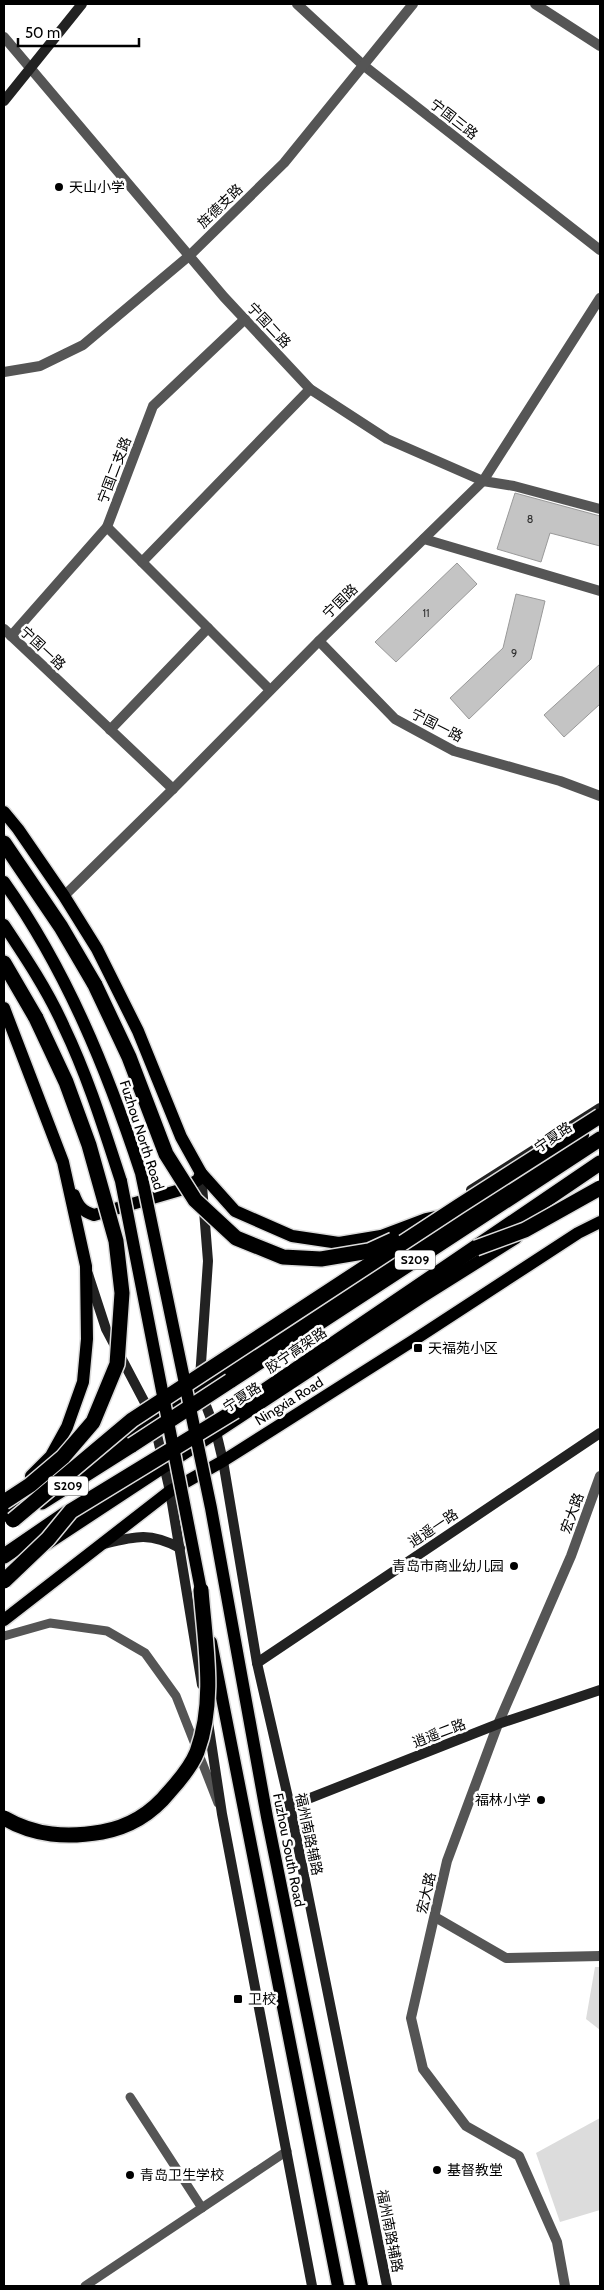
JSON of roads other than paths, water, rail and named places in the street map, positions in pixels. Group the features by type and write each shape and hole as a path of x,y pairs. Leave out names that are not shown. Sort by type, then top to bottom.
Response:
{"highway":[{"path":"4,843 61,927 95,985 129,1057 166,1154 195,1200 236,1238 283,1256 321,1259 369,1251 466,1207"},
{"path":"4,963 36,1018 66,1082 89,1144 116,1241 122,1293 117,1364 93,1422 63,1458 30,1486 4,1504"},
{"path":"7,1521 132,1420 466,1207 600,1116"},
{"name":"胶宁高架路","path":"7,1521 132,1445 600,1139"},
{"name":"胶宁高架路","path":"4,1556 71,1511 235,1411 600,1163"},
{"path":"476,1248 525,1230 600,1186"},
{"path":"4,1580 48,1539 71,1511"},
{"path":"4,1818 29,1830 54,1835 79,1836 109,1831 134,1823 162,1801 182,1778 196,1753 204,1723 207,1676 201,1590"}],"main road":[{"path":"4,101 82,4"},
{"path":"4,812 64,896 97,948 138,1031 181,1137 201,1173 235,1211 292,1236 340,1243 381,1236 426,1219 466,1207 506,1167"},
{"name":"Fuzhou North Road","path":"4,882 41,941 84,1020 117,1099 142,1173 193,1418"},
{"path":"4,925 24,954 63,1025 97,1106 121,1181 338,2286"},
{"path":"4,1008 63,1162 86,1266 106,1330 153,1418 165,1466 180,1548 222,1814 312,2286"},
{"path":"426,1219 600,1108"},
{"name":"宁夏路","path":"7,1521 153,1418 200,1389 466,1207 600,1124"},
{"path":"67,1180 78,1205 85,1212 94,1215 180,1190 198,1180 201,1173"},
{"path":"200,1389 208,1261 201,1173"},
{"name":"宁夏路","path":"4,1573 422,1297 600,1186"},
{"name":"Ningxia Road","path":"4,1620 170,1491 223,1461 578,1232 600,1222"},
{"path":"4,1504 51,1456 67,1427 84,1382 87,1339 86,1266"},
{"name":"福州南路辅路","path":"200,1389 216,1432 223,1461 257,1663 290,1806 387,2286"},
{"name":"Fuzhou South Road","path":"193,1418 269,1827 362,2286"},
{"name":"逍遥一路","path":"257,1663 600,1433"},
{"path":"102,1544 133,1537 146,1537 163,1539 180,1548"},
{"name":"逍遥二路","path":"290,1806 498,1724 600,1690"}],"street":[{"name":"宁国三路","path":"297,4 363,65 600,250"},
{"name":"旌德支路","path":"4,372 40,366 83,345 189,256 284,163 413,4"},
{"path":"535,4 600,46"},
{"name":"宁国二路","path":"4,37 189,256 310,389 387,439 483,481 514,486 600,509"},
{"name":"宁国路","path":"64,896 173,790 319,641 483,481 600,298"},
{"name":"宁国二支路","path":"8,632 107,527 153,406 245,319"},
{"path":"142,562 310,389"},
{"path":"107,527 270,690"},
{"path":"424,539 600,591"},
{"path":"110,730 208,628"},
{"name":"宁国一路","path":"8,632 173,790"},
{"name":"宁国一路","path":"319,641 395,719 454,751 560,781 600,796"},
{"name":"宏大路","path":"565,2286 557,2242 519,2156 466,2126 423,2069 411,2018 447,1861 498,1724 571,1556 600,1476"},
{"path":"435,1917 506,1958 600,1956"}],"lane":[{"path":"4,1636 50,1623 107,1631 145,1653 176,1696 222,1814"},
{"path":"130,2097 202,2208"},
{"path":"86,2286 287,2151"}],"place":[{"name":"天山小学","path":"59,187"},
{"name":"天福苑小区","path":"418,1348"},
{"name":"青岛市商业幼儿园","path":"514,1566"},
{"name":"福林小学","path":"541,1800"},
{"name":"卫校","path":"238,1999"},
{"name":"基督教堂","path":"437,2170"},
{"name":"青岛卫生学校","path":"130,2175"}]}
